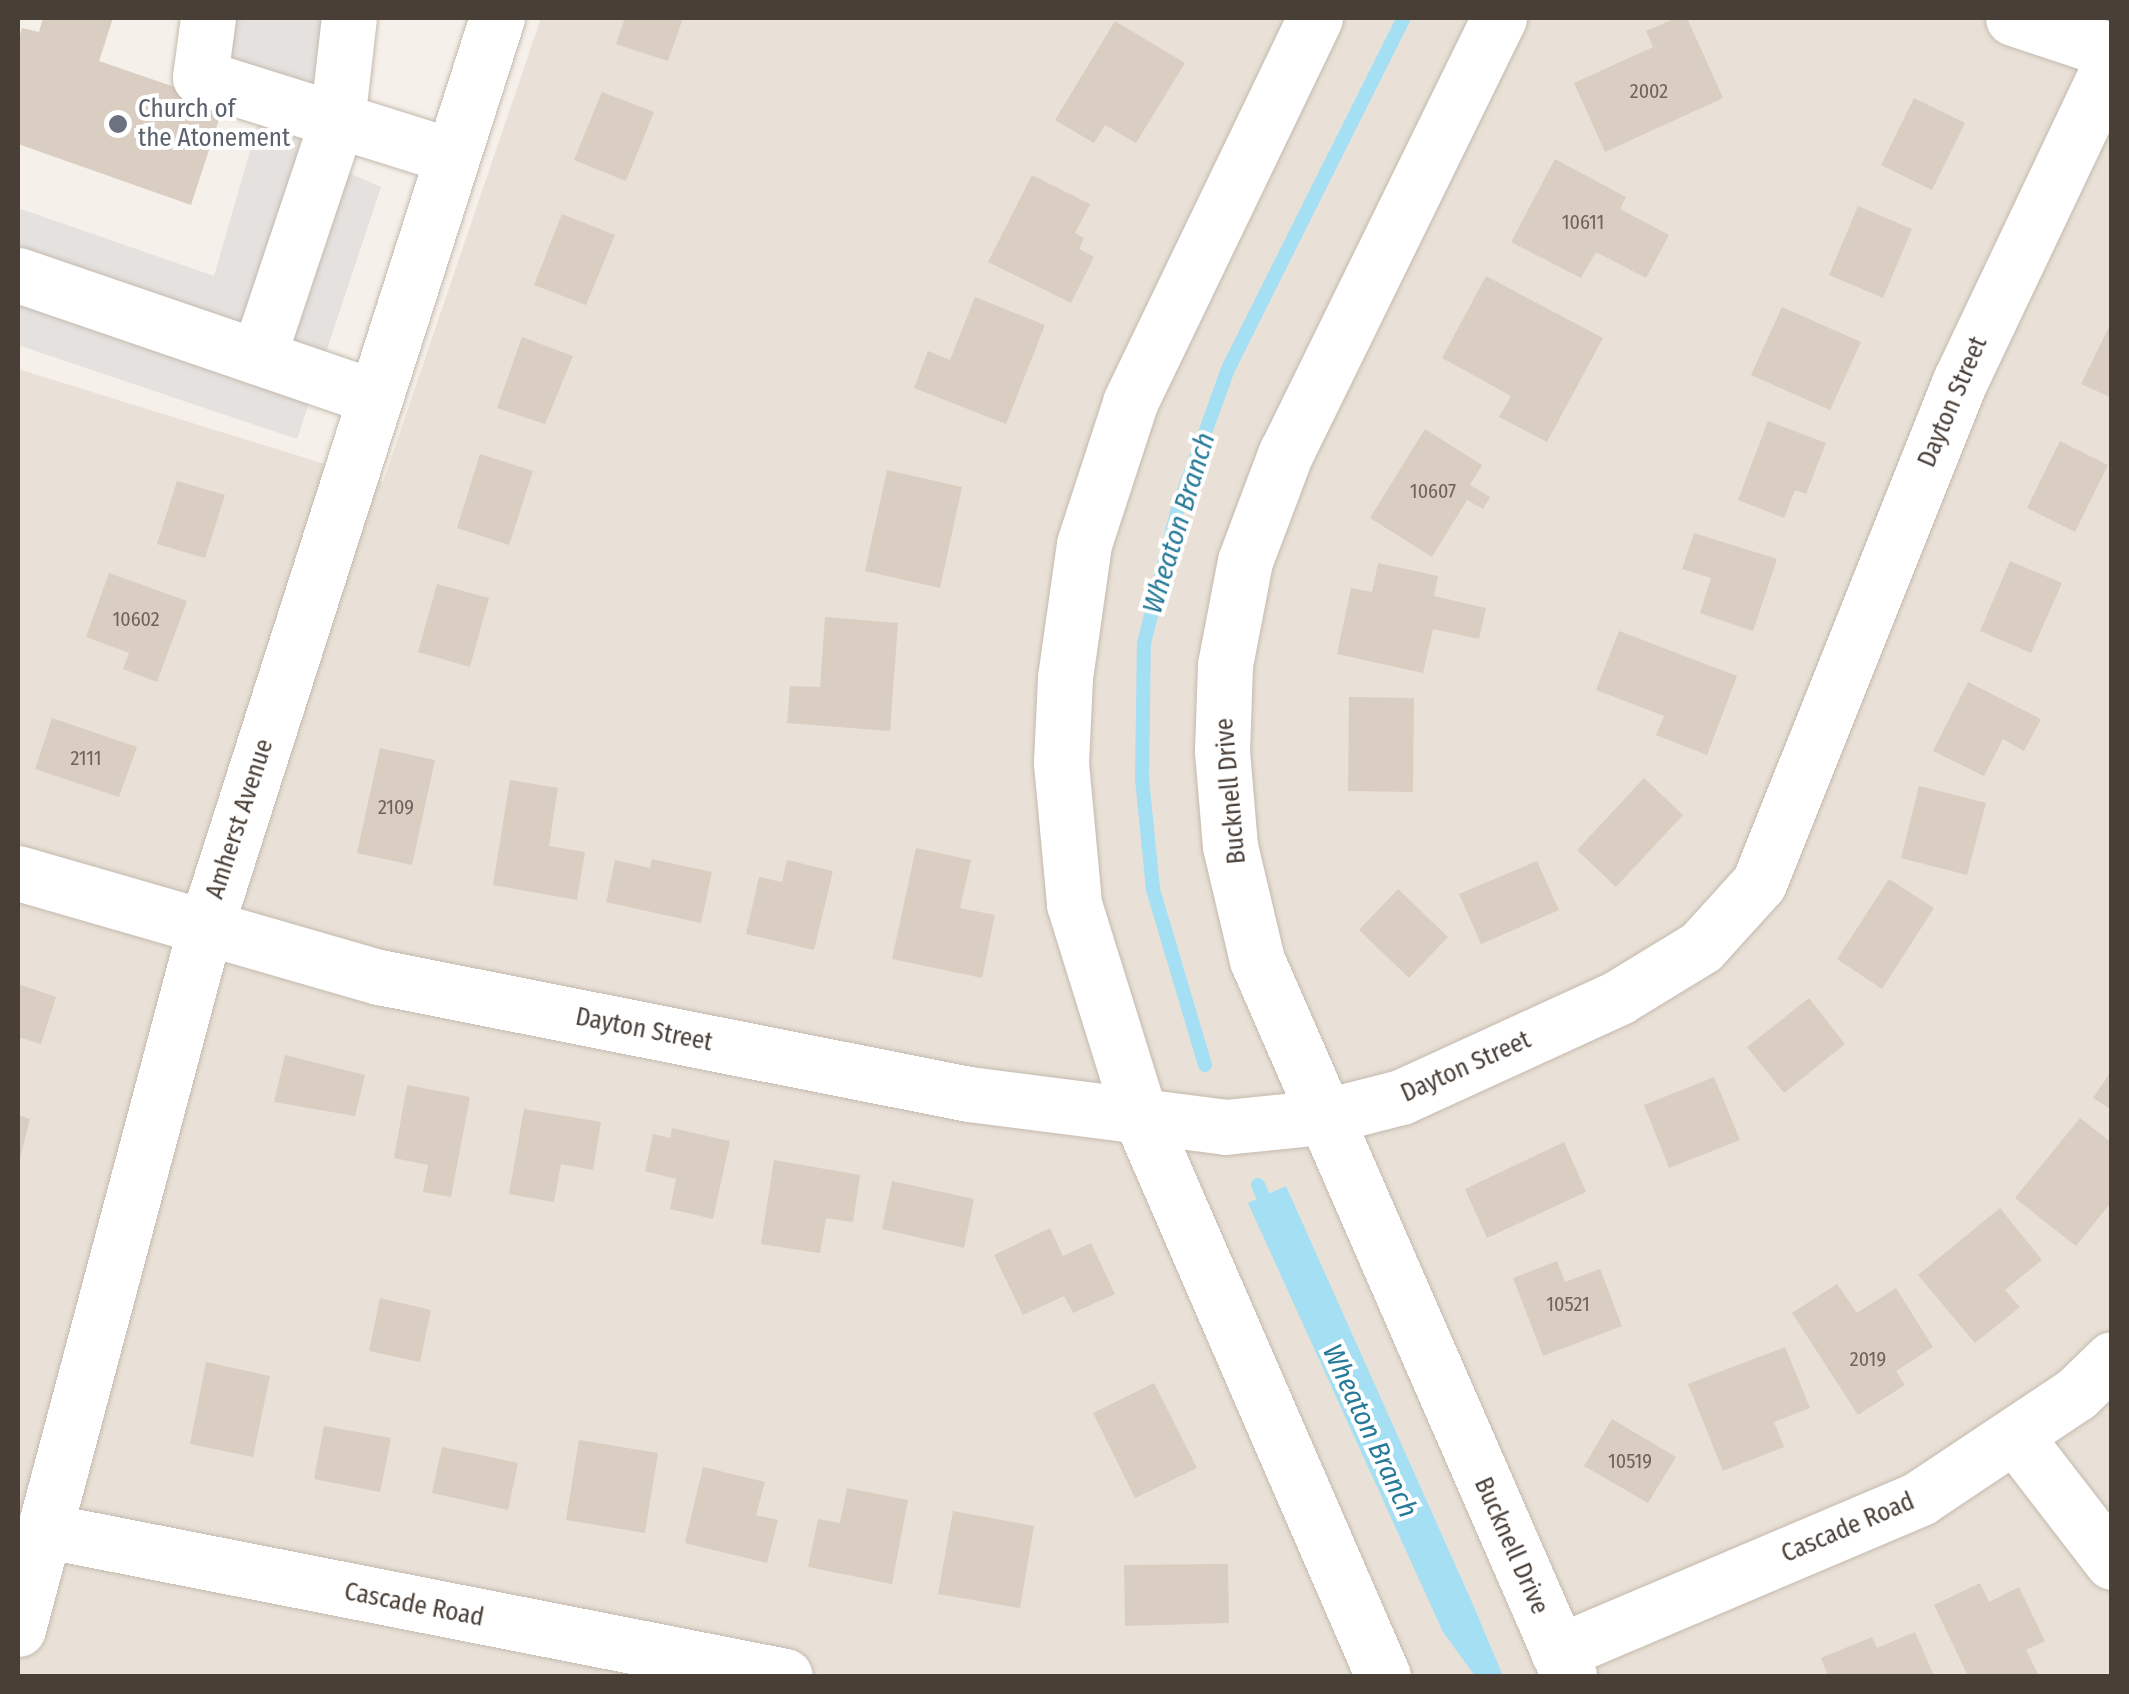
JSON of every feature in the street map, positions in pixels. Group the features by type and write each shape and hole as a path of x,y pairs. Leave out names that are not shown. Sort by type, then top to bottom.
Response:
{"street":[{"path":"208,18 200,77 452,156"},
{"path":"258,357 337,120 350,18"},
{"name":"Amherst Avenue","path":"18,1630 204,932 496,18"},
{"path":"1316,18 1130,403 1084,544 1062,746 1074,904 1140,1116 1383,1676"},
{"name":"Bucknell Drive","path":"1498,18 1286,452 1246,562 1226,665 1222,751 1230,846 1257,960 1322,1117 1564,1664"},
{"path":"2013,18 2112,51"},
{"name":"Dayton Street","path":"18,874 204,932 379,977 969,1094 1225,1127 1322,1117 1401,1098 1619,998 1701,947 1759,883 1960,381 2112,61"},
{"path":"18,276 375,396"},
{"name":"Cascade Road","path":"1564,1664 1920,1498 2076,1394 2112,1359"},
{"path":"2015,1436 2112,1562"},
{"name":"Cascade Road","path":"43,1530 785,1676"}],"shaded area":[{"path":"208,18 349,18 324,162 381,187 297,439 18,345 18,208 214,276 265,99 200,77"},
{"path":"541,18 2111,18 2111,1676 18,1676 18,369 383,482"}],"water":[{"path":"1286,1186 1503,1676 1475,1676 1443,1632 1248,1203"}],"building":[{"name":"Church of the Atonement","path":"43,18 113,18 99,61 224,104 191,205 18,144 18,42 22,28 39,32"},
{"path":"625,18 683,18 668,61 616,44"},
{"path":"1676,18 1687,18 1723,98 1605,152 1574,83 1653,47 1646,31"},
{"path":"1115,21 1185,63 1136,143 1105,125 1094,143 1055,120"},
{"path":"602,92 654,112 626,181 574,160"},
{"path":"1914,98 1965,123 1932,190 1881,165"},
{"path":"1555,159 1626,197 1620,209 1669,235 1646,278 1596,252 1581,278 1511,242"},
{"path":"1032,175 1090,204 1075,233 1084,238 1079,249 1094,257 1071,303 988,262"},
{"path":"1858,206 1912,229 1883,298 1829,275"},
{"path":"562,214 615,235 586,305 534,285"},
{"path":"1486,276 1603,338 1547,442 1499,417 1511,396 1442,358"},
{"path":"975,297 1045,325 1006,424 914,388 928,351 950,360"},
{"path":"1782,307 1861,342 1830,410 1751,375"},
{"path":"2112,321 2112,398 2081,384"},
{"path":"522,337 573,356 545,424 497,408"},
{"path":"1768,421 1826,443 1806,494 1795,490 1784,518 1738,500"},
{"path":"1425,429 1482,465 1470,485 1490,497 1483,509 1467,500 1432,557 1370,518"},
{"path":"2060,441 2108,465 2075,532 2027,508"},
{"path":"480,454 533,471 509,545 457,528"},
{"path":"887,470 962,487 940,588 865,571"},
{"path":"177,481 225,495 205,558 157,544"},
{"path":"1694,533 1777,559 1753,631 1700,613 1711,578 1682,569"},
{"path":"2010,561 2062,583 2031,653 1980,631"},
{"path":"1378,563 1438,576 1434,596 1486,608 1479,639 1433,629 1423,673 1337,654 1351,588 1372,592"},
{"path":"109,573 187,601 157,682 123,669 129,653 86,637"},
{"path":"437,584 489,598 470,667 418,652"},
{"path":"825,617 898,623 890,731 787,723 790,686 820,687"},
{"path":"1619,631 1737,676 1707,755 1656,735 1664,716 1596,690"},
{"path":"1968,682 2041,719 2024,751 2003,739 1984,776 1933,751"},
{"path":"1349,697 1414,698 1413,792 1348,791"},
{"path":"52,718 137,747 119,797 35,769"},
{"path":"380,748 435,760 412,865 357,853"},
{"path":"1644,778 1683,815 1616,887 1577,850"},
{"path":"510,780 558,788 549,846 585,852 577,900 493,885"},
{"path":"1919,786 1986,803 1967,875 1901,858"},
{"path":"916,848 971,860 960,908 995,915 982,978 892,959"},
{"path":"652,859 712,872 701,923 606,902 615,860 650,868"},
{"path":"787,860 833,871 814,950 746,934 759,877 782,882"},
{"path":"1537,861 1559,910 1481,944 1459,894"},
{"path":"1889,879 1934,908 1882,989 1837,959"},
{"path":"1398,889 1448,937 1409,978 1359,930"},
{"path":"18,984 56,997 41,1044 18,1037"},
{"path":"1809,998 1845,1044 1784,1093 1747,1047"},
{"path":"285,1055 365,1075 355,1116 274,1102"},
{"path":"2112,1070 2112,1110 2093,1098"},
{"path":"1714,1077 1740,1140 1669,1168 1644,1105"},
{"path":"407,1085 470,1097 451,1197 423,1192 428,1165 394,1158"},
{"path":"524,1109 601,1122 593,1170 561,1164 554,1202 509,1194"},
{"path":"18,1115 30,1119 19,1162 18,1161"},
{"path":"2080,1118 2112,1143 2112,1201 2076,1246 2015,1198"},
{"path":"672,1128 730,1141 713,1219 670,1209 676,1179 645,1171 653,1134 670,1138"},
{"path":"1564,1142 1586,1192 1487,1238 1465,1189"},
{"path":"774,1160 860,1175 853,1222 826,1218 820,1253 761,1244"},
{"path":"892,1181 974,1199 964,1248 882,1229"},
{"path":"2000,1208 2042,1260 2005,1290 2020,1307 1975,1343 1918,1275"},
{"path":"1050,1228 1063,1256 1091,1243 1115,1294 1073,1313 1064,1296 1023,1315 994,1255"},
{"path":"1557,1261 1565,1282 1600,1269 1622,1326 1543,1356 1513,1278"},
{"path":"1837,1284 1857,1313 1896,1288 1933,1347 1896,1371 1905,1385 1858,1415 1792,1313"},
{"path":"380,1298 431,1310 420,1362 369,1351"},
{"path":"1785,1347 1810,1408 1774,1422 1784,1447 1723,1471 1688,1384"},
{"path":"206,1362 270,1376 253,1457 190,1444"},
{"path":"1154,1383 1197,1468 1135,1498 1093,1413"},
{"path":"1612,1419 1676,1457 1648,1503 1584,1466"},
{"path":"324,1426 391,1438 380,1492 314,1479"},
{"path":"579,1440 658,1453 645,1533 566,1520"},
{"path":"442,1447 518,1463 508,1510 432,1493"},
{"path":"703,1467 765,1482 756,1515 778,1520 767,1563 685,1543"},
{"path":"847,1488 908,1500 892,1584 808,1567 818,1519 840,1523"},
{"path":"953,1511 1034,1526 1020,1608 938,1594"},
{"path":"1228,1564 1229,1623 1125,1626 1124,1565"},
{"path":"1980,1583 1989,1602 2019,1587 2045,1641 2026,1650 2039,1676 1968,1676 1934,1605"},
{"path":"1915,1632 1934,1676 1828,1676 1821,1658 1872,1637 1877,1648"}],"waterway":[{"name":"Wheaton Branch","path":"1205,1065 1153,889 1142,779 1144,643 1179,505 1228,369 1404,18"},
{"name":"Wheaton Branch","path":"1258,1185 1270,1212"}],"place":[{"name":"Church of the Atonement","path":"118,124"}]}
